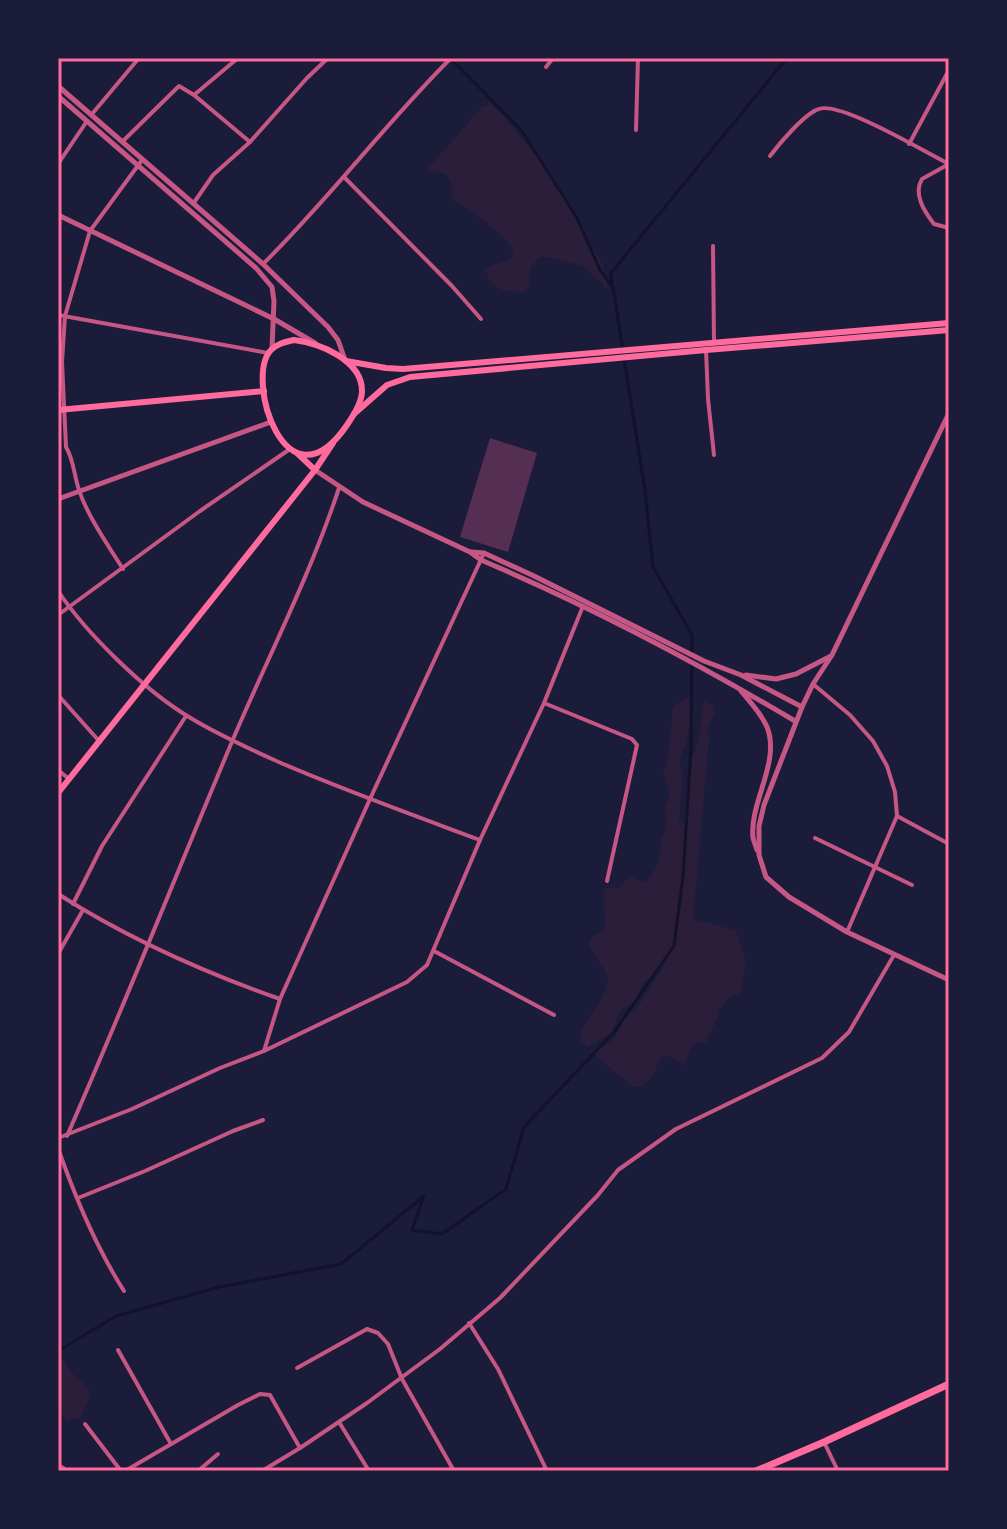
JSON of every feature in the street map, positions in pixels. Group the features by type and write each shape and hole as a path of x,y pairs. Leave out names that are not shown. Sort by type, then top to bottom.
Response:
{"highway":[{"path":"756,1471 949,1384"}],"main road":[{"path":"315,470 281,441 271,422 264,391 263,364 271,351 283,342 305,342 346,361 403,369 949,323"},
{"path":"58,793 315,470 354,414 387,385 410,377 949,330"},
{"path":"346,361 361,381 361,396 354,414"},
{"path":"60,409 264,391"},
{"path":"293,451 308,455 318,453 333,443"}],"street":[{"path":"58,164 89,118 139,58"},
{"path":"194,95 238,58"},
{"path":"193,204 213,175 250,142 328,58"},
{"path":"263,264 451,58"},
{"path":"546,67 553,58"},
{"path":"636,130 638,58"},
{"path":"909,144 949,70"},
{"path":"58,86 89,118 256,268 272,287 274,319 271,351 58,315"},
{"path":"122,142 179,86 250,142"},
{"path":"58,96 122,142 140,162 263,264 328,327 338,340 346,361"},
{"path":"770,156 780,141 809,114 820,108 832,107 853,114 949,164"},
{"path":"123,569 79,492 66,447 60,409 65,316 90,231 140,162"},
{"path":"949,164 922,179 918,190 928,217 934,224 949,228"},
{"path":"344,177 481,319"},
{"path":"58,215 274,319 322,348"},
{"path":"713,246 714,343"},
{"path":"706,350 714,455"},
{"path":"759,855 759,826 764,805 795,721 832,655 949,413"},
{"path":"58,499 271,422"},
{"path":"58,615 200,511 293,451"},
{"path":"315,470 363,502 583,606 739,687 795,721"},
{"path":"67,1136 232,741 325,531 339,488"},
{"path":"470,552 484,553 802,707"},
{"path":"264,1051 280,999 484,553"},
{"path":"58,591 106,648 186,716 232,741 370,799 480,840"},
{"path":"58,1138 88,1128 264,1051 407,982 427,965 480,840 544,703 583,606"},
{"path":"741,675 776,679 796,674 832,655"},
{"path":"813,684 850,715 873,741 887,766 895,792 897,816 847,932"},
{"path":"739,687 767,728 768,763 753,837 766,877 800,904 847,932 949,980"},
{"path":"58,695 100,742"},
{"path":"544,703 632,739 637,745 607,881"},
{"path":"73,904 102,846 186,716"},
{"path":"58,770 69,779"},
{"path":"897,816 949,844"},
{"path":"815,838 912,885"},
{"path":"59,896 148,944 280,999"},
{"path":"58,954 83,910"},
{"path":"434,951 554,1015"},
{"path":"262,1471 402,1379 440,1349 500,1298 618,1170 676,1129 822,1058 849,1032 895,953"},
{"path":"78,1198 263,1120"},
{"path":"58,1148 106,1263 124,1291"},
{"path":"469,1323 498,1369 547,1471"},
{"path":"297,1368 367,1329 378,1333 388,1344 402,1379 454,1471"},
{"path":"118,1350 171,1444"},
{"path":"85,1424 123,1471 238,1405 265,1393 270,1395 300,1448"},
{"path":"339,1421 369,1471"},
{"path":"824,1442 838,1471"},
{"path":"198,1471 218,1454"},
{"path":"274,1464 278,1471"}],"shaded area":[{"path":"491,104 556,180 578,225 602,263 608,289 585,267 550,257 540,257 534,264 529,273 530,286 523,292 495,286 488,277 485,270 514,257 510,244 479,216 452,199 451,182 446,174 430,173 427,169 482,107"},
{"path":"688,697 692,698 692,714 679,760 683,777 679,821 690,828 685,805 690,788 689,765 698,743 704,701 713,705 715,714 708,726 693,919 736,930 746,963 740,994 732,995 719,1009 707,1042 698,1042 691,1047 685,1065 670,1056 661,1058 653,1075 640,1087 632,1086 590,1051 612,1040 622,1018 637,1008 666,964 643,983 635,1000 619,1012 612,1033 588,1047 581,1041 580,1032 603,996 609,978 588,944 592,936 601,932 606,925 605,888 619,888 629,876 646,883 656,868 666,827 665,807 670,795 663,772 668,758 673,707"},
{"path":"63,1359 88,1388 90,1396 81,1417 67,1421 58,1413 58,1361"}],"building":[{"path":"490,438 537,453 508,552 460,537"}],"waterway":[{"path":"450,58 522,131 577,218 600,270 613,287 623,351"},
{"path":"612,283 611,273 787,58"},
{"path":"58,1351 116,1316 219,1287 341,1264 424,1196 412,1230 442,1234 506,1189 524,1127 615,1031 674,946 683,876 691,750 692,635 653,567 645,491 624,358"}]}
